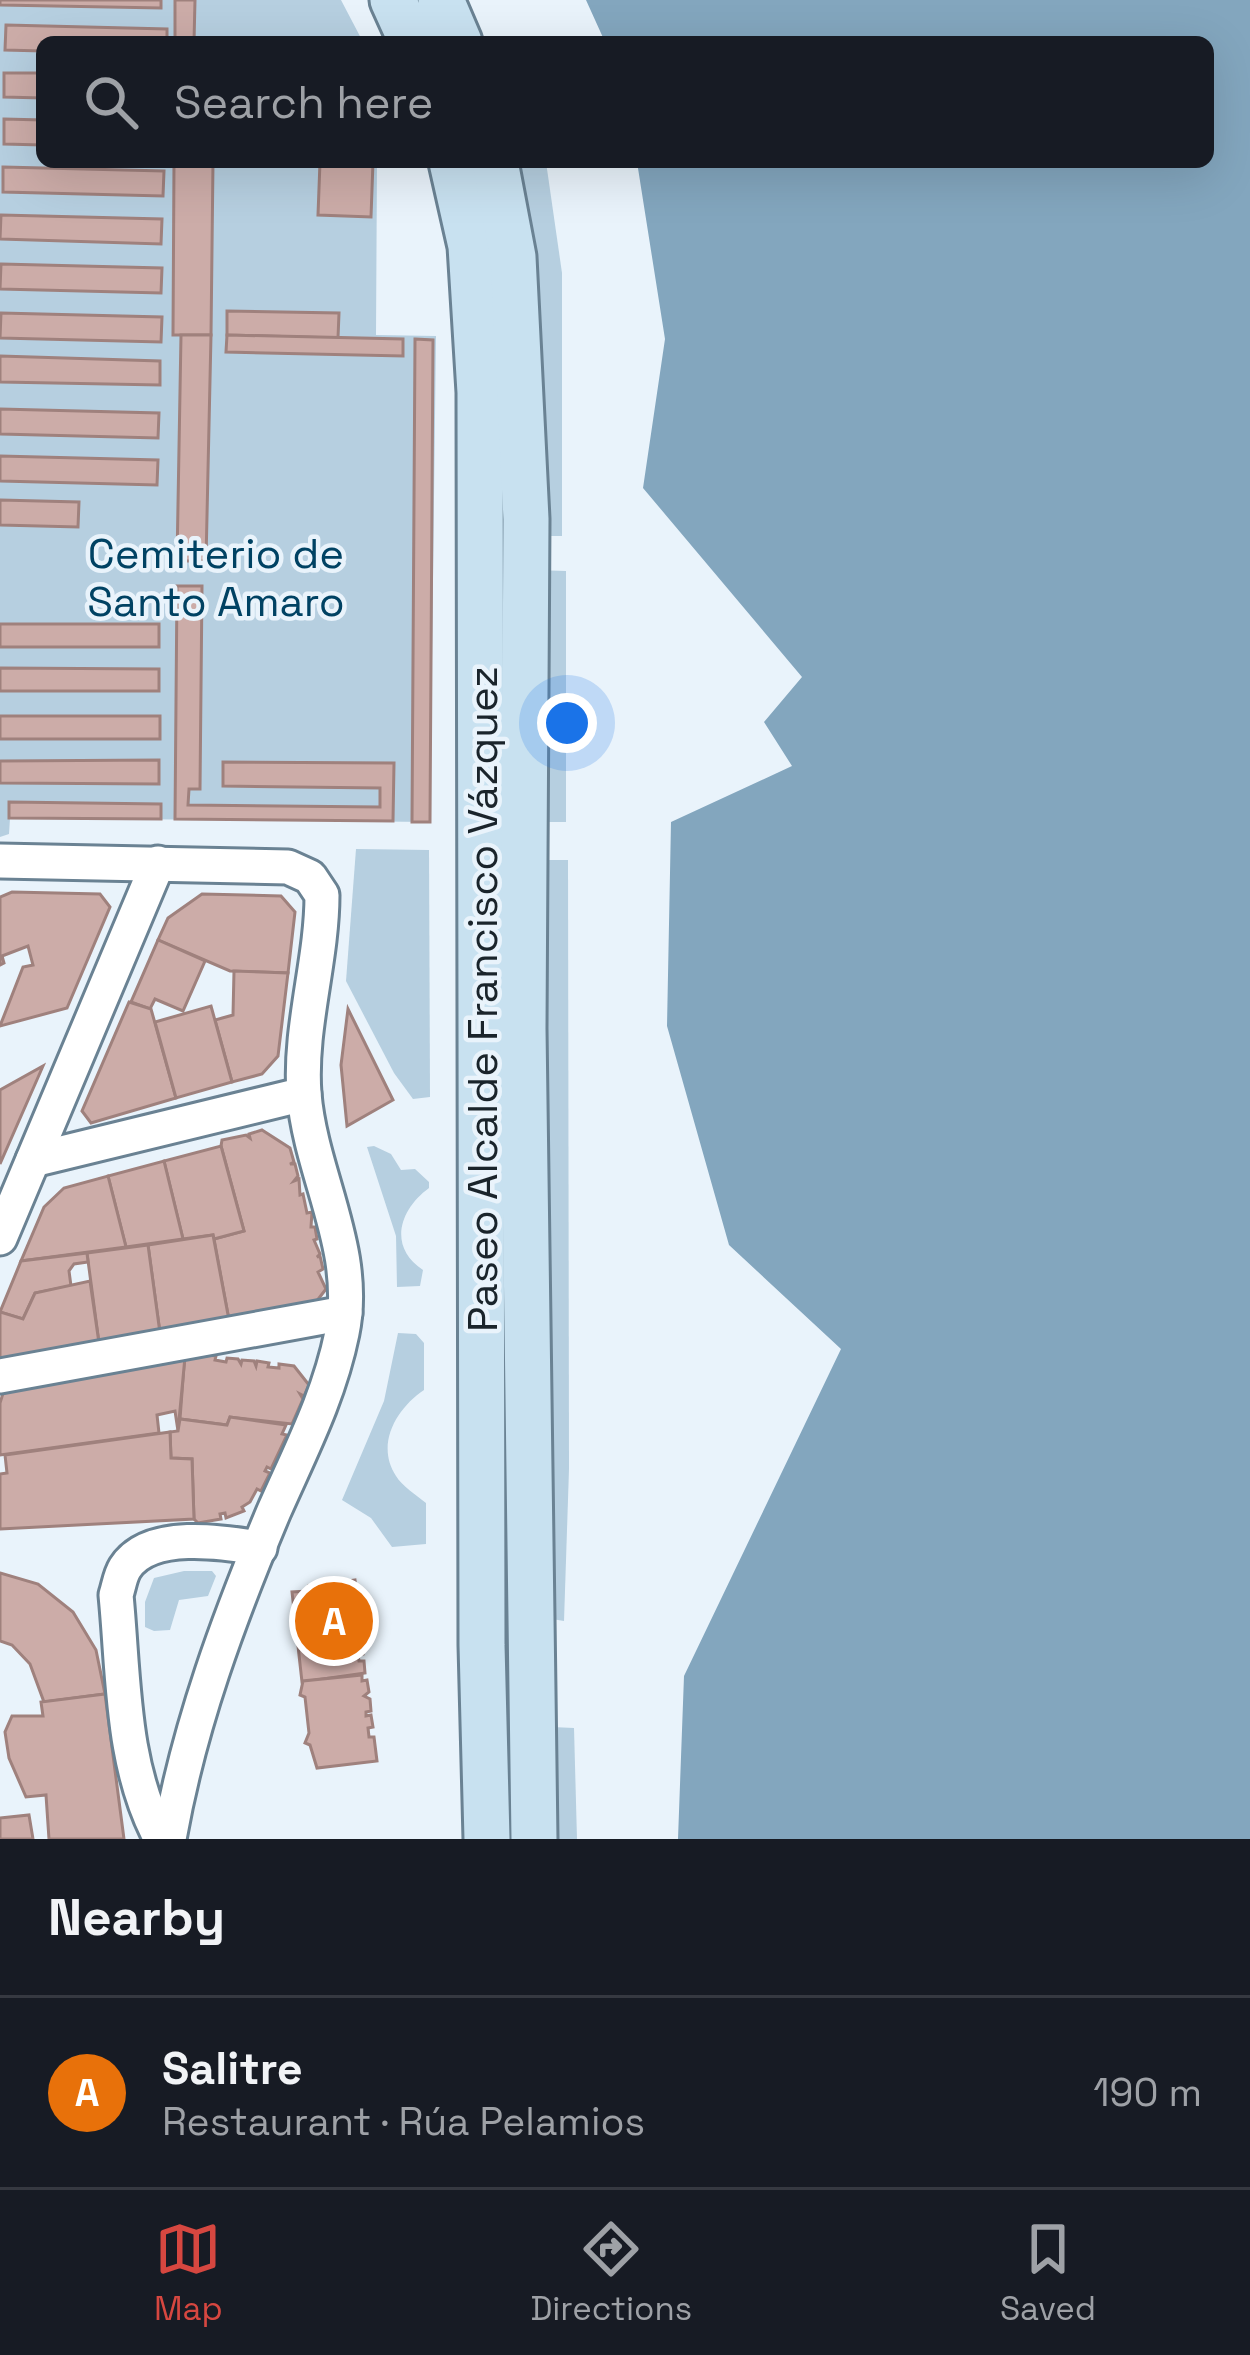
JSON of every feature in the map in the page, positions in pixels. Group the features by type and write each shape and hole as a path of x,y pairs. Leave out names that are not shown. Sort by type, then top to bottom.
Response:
{"main road":[{"path":"393,0 409,36"},
{"path":"441,0 456,36"},
{"name":"Paseo Alcalde Francisco Vázquez","path":"453,168 471,246 480,392 482,1645 487,1839"},
{"name":"Paseo Alcalde Francisco Vázquez","path":"496,168 514,257 526,519 523,1028 534,1839"}],"street":[{"path":"0,861 288,867 310,877 322,895 304,1094 314,1149 343,1249 345,1313 317,1418 203,1694 165,1839"},
{"path":"0,1238 158,862"},
{"path":"33,1160 304,1094"},
{"path":"0,1376 345,1313"},
{"path":"165,1839 146,1811 133,1769 116,1595 122,1571 144,1551 163,1545 228,1543 260,1548"}],"green space":[{"name":"Cemiterio de Santo Amaro","path":"0,0 341,0 360,36 36,36 36,168 377,168 376,335 436,336 430,822 10,818 9,834 0,837"},
{"path":"513,168 547,168 562,273 562,536 539,536"},
{"path":"533,570 566,571 566,822 536,822"},
{"path":"356,849 429,850 430,1097 413,1099 394,1073 346,981"},
{"path":"536,860 568,860 569,1469 564,1621 503,1611 502,1151"},
{"path":"367,1147 391,1154 401,1170 415,1169 429,1182 429,1188 410,1207 402,1229 405,1251 423,1270 420,1286 397,1287 396,1236"},
{"path":"398,1333 416,1334 424,1343 424,1390 398,1417 388,1452 399,1480 426,1503 426,1544 392,1547 371,1518 342,1500 384,1401"},
{"path":"212,1571 216,1576 208,1596 179,1600 170,1630 145,1627 145,1602 154,1578"},
{"path":"506,1725 574,1728 577,1839 522,1839"}],"shaded area":[{"path":"586,0 1250,0 1250,1839 678,1839 684,1676 841,1349 729,1245 667,1026 671,822 792,766 764,722 802,677 643,488 665,339 638,168 1214,168 1214,36 602,36"}],"building":[{"path":"0,0 161,0 161,8 0,5"},
{"path":"175,0 195,0 194,36 175,36"},
{"path":"6,25 167,29 167,36 36,36 36,51 5,50"},
{"path":"4,73 36,73 36,98 4,97"},
{"path":"4,119 36,120 36,145 4,144"},
{"path":"3,167 164,171 163,196 3,192"},
{"path":"174,168 213,168 211,335 173,335"},
{"path":"320,168 373,168 371,217 318,215"},
{"path":"1,215 162,219 161,244 0,239"},
{"path":"1,264 162,268 161,293 0,289"},
{"path":"227,311 339,313 338,338 227,335"},
{"path":"1,313 162,317 161,342 0,338"},
{"path":"181,335 211,335 206,561 177,561"},
{"path":"227,335 403,339 403,356 226,352"},
{"path":"415,339 433,340 430,822 412,822"},
{"path":"0,356 160,361 160,385 0,382"},
{"path":"0,409 159,413 158,438 0,434"},
{"path":"0,456 158,460 157,485 0,481"},
{"path":"0,500 79,502 78,527 0,525"},
{"path":"177,586 202,586 200,789 189,789 188,805 380,807 380,788 223,786 223,762 394,763 393,821 175,819"},
{"path":"0,624 159,624 159,647 0,647"},
{"path":"0,668 159,669 159,691 0,691"},
{"path":"0,716 160,716 160,739 0,739"},
{"path":"159,760 159,784 0,783 0,761"},
{"path":"9,802 161,804 161,819 9,818"},
{"path":"12,892 100,894 110,907 67,1008 0,1026 23,967 33,965 28,946 2,956 0,965 0,897"},
{"path":"202,894 281,896 295,912 288,973 230,971 158,940 168,918"},
{"path":"158,940 205,961 183,1011 155,999 150,1009 131,1002"},
{"path":"234,971 288,973 278,1056 262,1074 232,1082 215,1020 233,1015"},
{"path":"129,1002 151,1009 176,1098 91,1123 82,1111"},
{"path":"211,1006 232,1082 176,1098 155,1022"},
{"path":"348,1009 393,1100 347,1126 341,1065"},
{"path":"43,1066 0,1164 0,1090"},
{"path":"262,1130 290,1148 294,1162 290,1164 295,1164 298,1176 294,1181 299,1179 307,1213 312,1212 311,1227 315,1227 317,1257 323,1269 318,1272 326,1289 309,1311 229,1320 214,1239 244,1231 222,1140 250,1138 249,1134"},
{"path":"221,1146 244,1231 214,1239 213,1235 183,1239 164,1161"},
{"path":"164,1161 183,1239 126,1247 108,1176"},
{"path":"108,1176 126,1247 21,1261 44,1207 64,1188"},
{"path":"213,1235 229,1320 160,1333 148,1245"},
{"path":"148,1245 160,1333 99,1343 87,1253"},
{"path":"87,1253 88,1262 74,1264 69,1271 71,1286 35,1293 23,1319 0,1312 21,1261"},
{"path":"90,1281 99,1343 0,1362 0,1312 23,1319 35,1293"},
{"path":"185,1352 226,1362 227,1358 238,1359 241,1364 242,1360 254,1361 256,1366 257,1361 269,1363 268,1367 294,1366 309,1385 304,1396 300,1394 303,1399 292,1424 230,1417 227,1425 180,1419"},
{"path":"185,1357 178,1431 175,1411 157,1415 159,1433 0,1455 4,1390"},
{"path":"230,1417 286,1425 282,1434 287,1435 271,1469 265,1471 270,1473 261,1491 257,1489 242,1507 244,1511 198,1523 194,1519 192,1459 171,1458 170,1432 178,1431 180,1419 227,1425"},
{"path":"170,1432 171,1458 192,1459 194,1519 0,1529 0,1474 7,1473 5,1455"},
{"path":"0,1573 38,1584 73,1612 96,1650 105,1694 44,1702 30,1664 12,1645 0,1641"},
{"path":"355,1580 358,1605 353,1605 362,1640 357,1643 362,1642 363,1654 358,1655 365,1673 302,1682 292,1592"},
{"path":"362,1675 362,1681 367,1680 369,1692 364,1696 370,1699 371,1711 366,1716 371,1715 369,1737 374,1737 377,1761 317,1768 310,1745 305,1743 309,1733 305,1697 300,1695 303,1681"},
{"path":"105,1694 124,1839 49,1839 46,1795 26,1797 9,1758 5,1732 12,1716 43,1716 41,1702"},
{"path":"29,1815 33,1839 0,1839 0,1818"}],"place":[{"name":"Salitre","path":"334,1621"}]}
